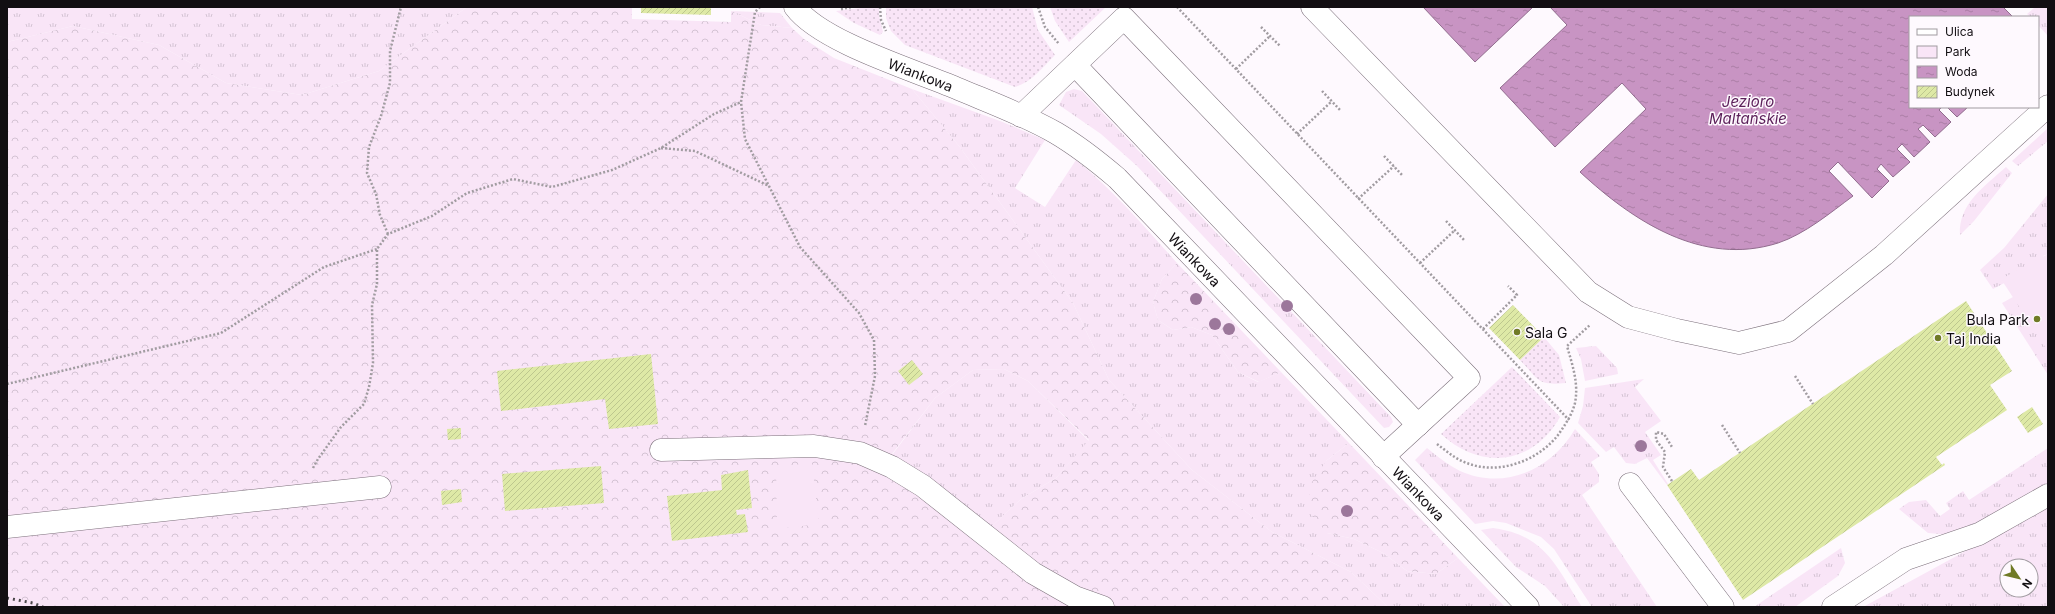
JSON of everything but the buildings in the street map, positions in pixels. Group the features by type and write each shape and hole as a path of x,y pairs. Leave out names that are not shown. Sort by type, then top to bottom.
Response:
{"lane":[{"name":"Wiankowa","path":"795,7 801,15 837,39 1021,116 1055,132 1117,178 1528,607"},
{"path":"1312,7 1588,292 1635,319 1677,330 1739,343 1788,331 1884,255 2048,106"},
{"path":"1021,116 1124,18 1469,378 1383,457"},
{"path":"1074,65 1418,425"},
{"path":"661,450 814,446 860,453 892,467 923,486 1033,574 1075,597 1103,607"},
{"path":"1630,484 1723,607"},
{"path":"7,527 380,487"},
{"path":"1833,607 1906,560 1979,534 2048,495"}],"path":[{"path":"388,234 380,215 376,194 367,173 369,147 382,116 390,83 390,51 402,7"},
{"path":"760,7 755,12 741,102 745,139 800,247 859,313 874,340 875,376 860,453"},
{"path":"1038,7 1045,27 1074,65"},
{"path":"1176,7 1569,420"},
{"path":"1261,27 1280,46"},
{"path":"1236,69 1270,36"},
{"path":"1322,91 1341,111"},
{"path":"1297,134 1332,101"},
{"path":"7,384 221,333 324,267 377,249 388,234 432,216 467,193 513,179 552,187 612,170 661,148 714,114 741,102"},
{"path":"661,148 694,151 769,186"},
{"path":"1384,156 1403,176"},
{"path":"1358,198 1394,166"},
{"path":"1446,221 1465,241"},
{"path":"1420,263 1455,230"},
{"path":"300,496 318,459 341,427 364,404 369,387 373,363 372,304 377,284 377,249"},
{"path":"1483,329 1517,296 1508,286"},
{"path":"1418,425 1448,452 1463,462 1495,468 1513,465 1534,457 1553,440 1569,420 1575,403 1576,384 1567,346 1611,306"},
{"path":"1794,376 1813,404"},
{"path":"1722,425 1740,452"},
{"path":"1672,447 1664,434 1656,432 1656,440 1664,452 1663,467 1672,481"}],"green space":[{"path":"7,7 467,7 379,71 302,95 226,83 159,45 73,26 7,42"},
{"path":"467,7 632,7 632,19 731,22 731,11 761,25 792,28 804,39 834,58 912,89 959,146 1073,303 1109,380 1192,470 1272,532 1351,572 1388,607 7,607 7,42 73,26 159,45 226,83 302,95 379,71","holes":["1004,369 1028,381 1089,440 1056,478 1021,499 989,529 942,491 892,454 935,398 973,370"]},
{"path":"879,7 879,16 883,32 880,35 854,23 836,11"},
{"path":"886,7 1032,7 1038,30 1055,55 1027,82 1015,87 905,45 891,31 886,18"},
{"path":"1050,7 1106,7 1069,42 1055,21"},
{"path":"2035,7 2048,7 2048,36 2039,26 2039,16 2029,16 2027,14"},
{"path":"731,11 780,13 792,28 761,25"},
{"path":"912,89 1000,121 1045,140 1015,188 1045,207 1076,160 1116,197 1177,263 1162,279 1153,302 1158,320 1173,330 1191,327 1212,335 1238,372 1258,382 1281,372 1349,443 1326,461 1327,533 1354,539 1383,553 1407,571 1436,574 1458,558 1505,607 1388,607 1351,572 1272,532 1192,470 1109,380 1073,303 959,146"},
{"path":"1074,89 1082,91 1391,417 1393,422 1389,427 1384,428 1137,166 1101,134 1059,105 1066,92"},
{"path":"2048,128 2048,141 2018,166 2012,161"},
{"path":"2006,167 2012,173 1974,221 1960,235 1963,214 1974,196"},
{"path":"2048,194 2048,254 2043,256 2046,261 1993,289 1980,270 2004,248"},
{"name":"Bula Park","path":"2048,254 2048,351 2001,279"},
{"path":"1177,263 1281,372 1259,382 1238,372 1212,335 1191,327 1173,330 1158,320 1153,302 1162,279"},
{"path":"2048,278 2048,375 2002,303"},
{"path":"1544,337 1559,355 1566,383 1556,384 1539,380 1520,360"},
{"path":"1596,346 1617,368 1618,374 1585,381 1581,359 1576,348"},
{"path":"1512,367 1560,417 1549,433 1536,445 1521,453 1505,457 1489,458 1473,454 1456,446 1441,434"},
{"path":"1004,369 1028,381 1089,441 1056,478 1021,499 989,529 942,491 892,455 935,398 973,370"},
{"path":"1644,379 1635,387 1661,421 1645,432 1661,455 1653,460 1668,484 1667,485 1647,458 1635,464 1626,463 1614,447 1606,452 1578,423 1583,406 1585,388"},
{"path":"1575,429 1600,456 1591,462 1599,474 1599,482 1582,495 1657,607 1592,607 1554,549 1541,537 1506,523 1493,521 1475,524 1415,460 1427,448 1460,471 1477,477 1510,477 1526,472 1540,465 1554,455"},
{"path":"1349,443 1458,558 1436,574 1407,571 1383,553 1354,539 1327,533 1309,512 1310,485 1326,461"},
{"path":"2048,448 2048,486 1953,535 1928,533 1899,509 1909,502 1926,500 1940,516 1950,509 1946,503 1963,491 1969,500"},
{"path":"812,463 819,524 777,529 776,467"},
{"path":"2048,506 2048,607 1863,607"},
{"path":"1493,528 1511,532 1526,538 1538,546 1548,555 1556,566 1582,607 1564,607 1545,586 1516,567 1481,530"},
{"path":"1841,548 1845,563 1838,576 1795,607 1754,607"}],"water":[{"path":"1423,7 1533,7 1475,62"},
{"name":"Jezioro Maltańskie","path":"1550,7 2003,7 2012,16 1909,16 1909,108 1941,108 1939,110 1951,122 1935,137 1923,125 1918,129 1930,142 1914,157 1902,144 1897,149 1910,162 1893,177 1881,164 1877,169 1889,181 1872,198 1838,162 1829,171 1853,196 1798,234 1778,243 1750,249 1722,249 1696,244 1670,235 1623,207 1580,172 1646,109 1622,83 1555,147 1500,88 1567,25"},
{"path":"1948,108 1967,108 1957,117"}],"railway":[{"path":"7,598 33,603 43,607"}],"place":[{"name":"Bula Park","path":"2037,319"},
{"name":"Sala G","path":"1517,332"},
{"name":"Taj India","path":"1938,338"}]}
